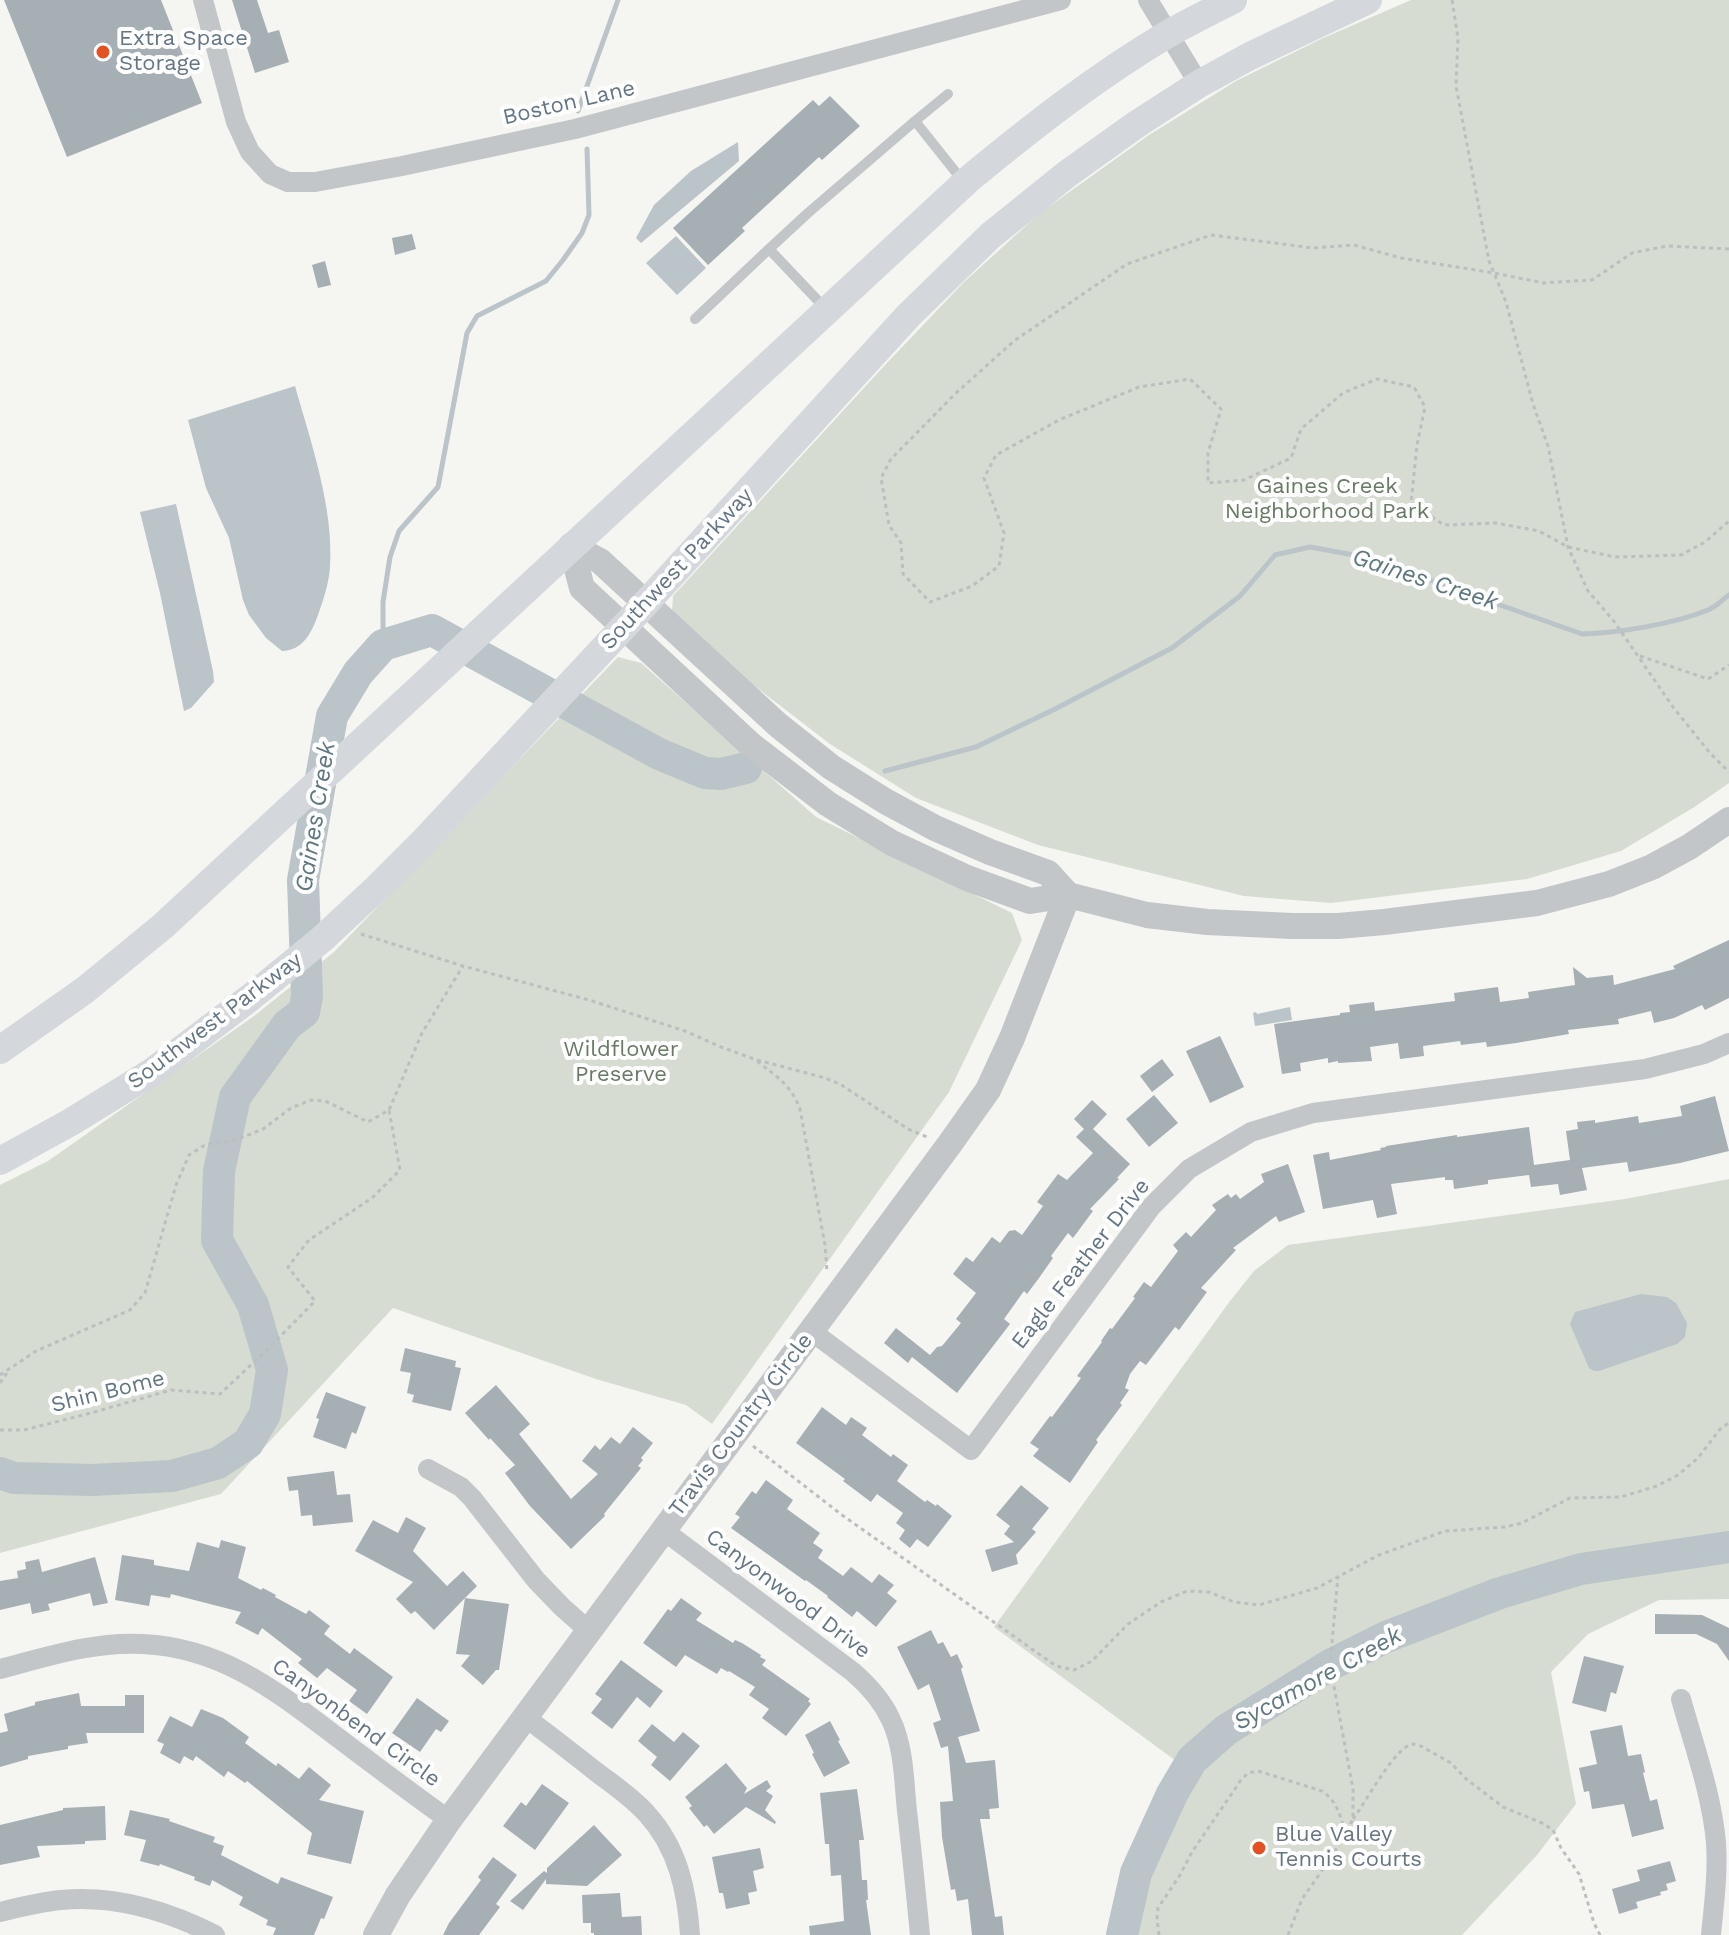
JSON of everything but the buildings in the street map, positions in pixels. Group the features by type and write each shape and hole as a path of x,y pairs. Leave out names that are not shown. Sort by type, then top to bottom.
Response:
{"main road":[{"path":"0,1050 85,990 163,926 964,183 1033,126 1098,79 1169,33 1233,0"},
{"name":"Southwest Parkway","path":"0,1161 152,1072 329,933 422,843 908,316 990,236 1067,174 1199,84 1264,49 1368,0"}],"street":[{"name":"Boston Lane","path":"203,0 236,122 250,152 270,174 288,182 315,182 402,166 575,129 1061,0"},
{"path":"1148,0 1199,84"},
{"path":"571,546 600,561 778,725 831,767 935,828 1048,873 1068,895"},
{"path":"571,546 582,588 751,745 828,804 892,843 967,878 1030,901 1068,895 1176,919 1292,926 1384,922 1537,903 1609,884 1652,867 1729,820"},
{"name":"Travis Country Circle","path":"376,1935 398,1895 449,1820 988,1090 1012,1038 1068,895"},
{"name":"Eagle Feather Drive","path":"811,1331 971,1450 1151,1207 1189,1169 1251,1132 1313,1113 1645,1069 1704,1054 1729,1043"},
{"path":"428,1469 453,1482 472,1498 536,1580 589,1631"},
{"name":"Canyonwood Drive","path":"663,1530 853,1672 883,1704 892,1722 901,1759 920,1935"},
{"name":"Canyonbend Circle","path":"0,1669 85,1648 140,1643 166,1646 218,1660 263,1683 449,1820"},
{"path":"1681,1699 1707,1794 1716,1841 1717,1881 1711,1935"},
{"path":"525,1717 632,1799 661,1831 680,1870 690,1935"},
{"path":"0,1912 58,1900 111,1901 170,1915 215,1935"}],"lane":[{"path":"695,319 808,213 948,94"},
{"path":"915,121 964,183"},
{"path":"769,249 826,310"}],"path":[{"path":"1452,0 1458,38 1456,86 1486,246 1506,302 1533,404 1548,446 1568,547 1588,591 1613,620 1700,742 1729,772"},
{"path":"1729,249 1667,246 1632,253 1592,280 1544,283 1401,258 1354,245 1313,248 1211,235 1127,264 1014,341 955,394 891,459 881,478 889,525 901,543 903,574 930,602 972,586 999,566 1004,533 984,478 996,455 1059,420 1139,387 1190,379 1221,409 1208,453 1208,483 1244,480 1291,458 1301,429 1343,393 1377,379 1414,387 1425,407 1417,445 1411,503 1444,525 1496,523 1539,531 1568,547 1615,557 1681,555 1705,542 1729,521"},
{"path":"1638,655 1708,679 1729,665"},
{"path":"329,933 589,1000 685,1031 754,1059 840,1084 899,1124 949,1145"},
{"path":"0,1375 36,1351 130,1310 145,1293 176,1185 189,1155 205,1145 236,1140 263,1129 291,1108 311,1100 325,1101 368,1122 389,1110 422,1033 463,966"},
{"path":"754,1059 783,1081 795,1095 800,1109 825,1245 830,1306"},
{"name":"Shin Bome","path":"0,1430 37,1427 171,1390 220,1394 315,1301 288,1267 309,1240 372,1198 400,1170 389,1110"},
{"path":"0,1383 10,1368"},
{"path":"753,1446 842,1515 1056,1666 1074,1670 1092,1661 1128,1624 1161,1602 1187,1591 1209,1592 1234,1602 1259,1605 1317,1588 1379,1555 1445,1531 1505,1527 1522,1523 1570,1498 1621,1497 1657,1486 1678,1475 1698,1458 1721,1428 1729,1423"},
{"path":"1338,1576 1330,1665 1353,1789 1353,1819"},
{"path":"1288,1935 1302,1899 1333,1855 1353,1819 1397,1755 1408,1745 1415,1744 1451,1763 1465,1778 1503,1807 1553,1830 1579,1874 1600,1935"},
{"path":"1159,1935 1158,1908 1248,1773 1258,1771 1322,1791 1338,1807 1345,1832"}],"green space":[{"name":"Gaines Creek Neighborhood Park","path":"1411,0 1729,0 1729,783 1621,851 1527,879 1331,903 1244,896 1038,845 916,798 830,744 752,684 672,611 673,596 885,365 964,282 1040,213 1149,135 1236,81 1321,39"},
{"name":"Wildflower Preserve","path":"618,657 641,663 816,817 1012,913 1022,940 949,1092 712,1424 686,1405 596,1379 393,1308 221,1494 0,1553 0,1185 48,1161 254,1016 334,952"},
{"path":"1729,1179 1729,1599 1659,1600 1588,1634 1551,1672 1576,1804 1537,1855 1462,1935 1109,1935 1137,1846 1176,1761 994,1627 1254,1271 1288,1245 1625,1199"}],"shaded area":[{"path":"738,142 739,161 641,243 636,238 654,205 691,171"},
{"path":"676,236 706,268 677,295 646,263"},
{"path":"295,386 325,499 330,567 324,598 309,634 296,648 282,651 266,638 249,615 229,538 206,488 188,420"},
{"path":"176,504 214,682 191,708 184,711 140,512"},
{"path":"1290,1007 1292,1020 1255,1026 1253,1013"},
{"path":"1641,1294 1667,1297 1676,1303 1687,1323 1685,1337 1677,1344 1599,1371 1589,1368 1570,1324 1575,1312"}],"waterway":[{"path":"578,111 618,0"},
{"path":"383,645 383,602 390,557 399,531 438,487 467,333 477,316 546,281 582,233 589,215 587,149"},
{"name":"Gaines Creek","path":"885,771 976,747 1172,648 1240,596 1275,555 1310,547 1365,557 1582,634 1629,630 1679,620 1711,609 1729,595"},
{"name":"Gaines Creek","path":"0,1473 14,1478 92,1480 172,1476 218,1463 248,1443 265,1414 272,1370 253,1305 217,1240 219,1171 235,1097 287,1025 304,1012 307,996 303,880 332,716 358,673 383,645 432,630 659,754 705,773 721,774 746,768"},
{"name":"Sycamore Creek","path":"1122,1935 1136,1873 1172,1794 1192,1760 1226,1730 1330,1665 1386,1637 1500,1593 1581,1569 1729,1547"}],"place":[{"name":"Extra Space Storage","path":"103,52"},
{"name":"Blue Valley Tennis Courts","path":"1259,1848"}]}
